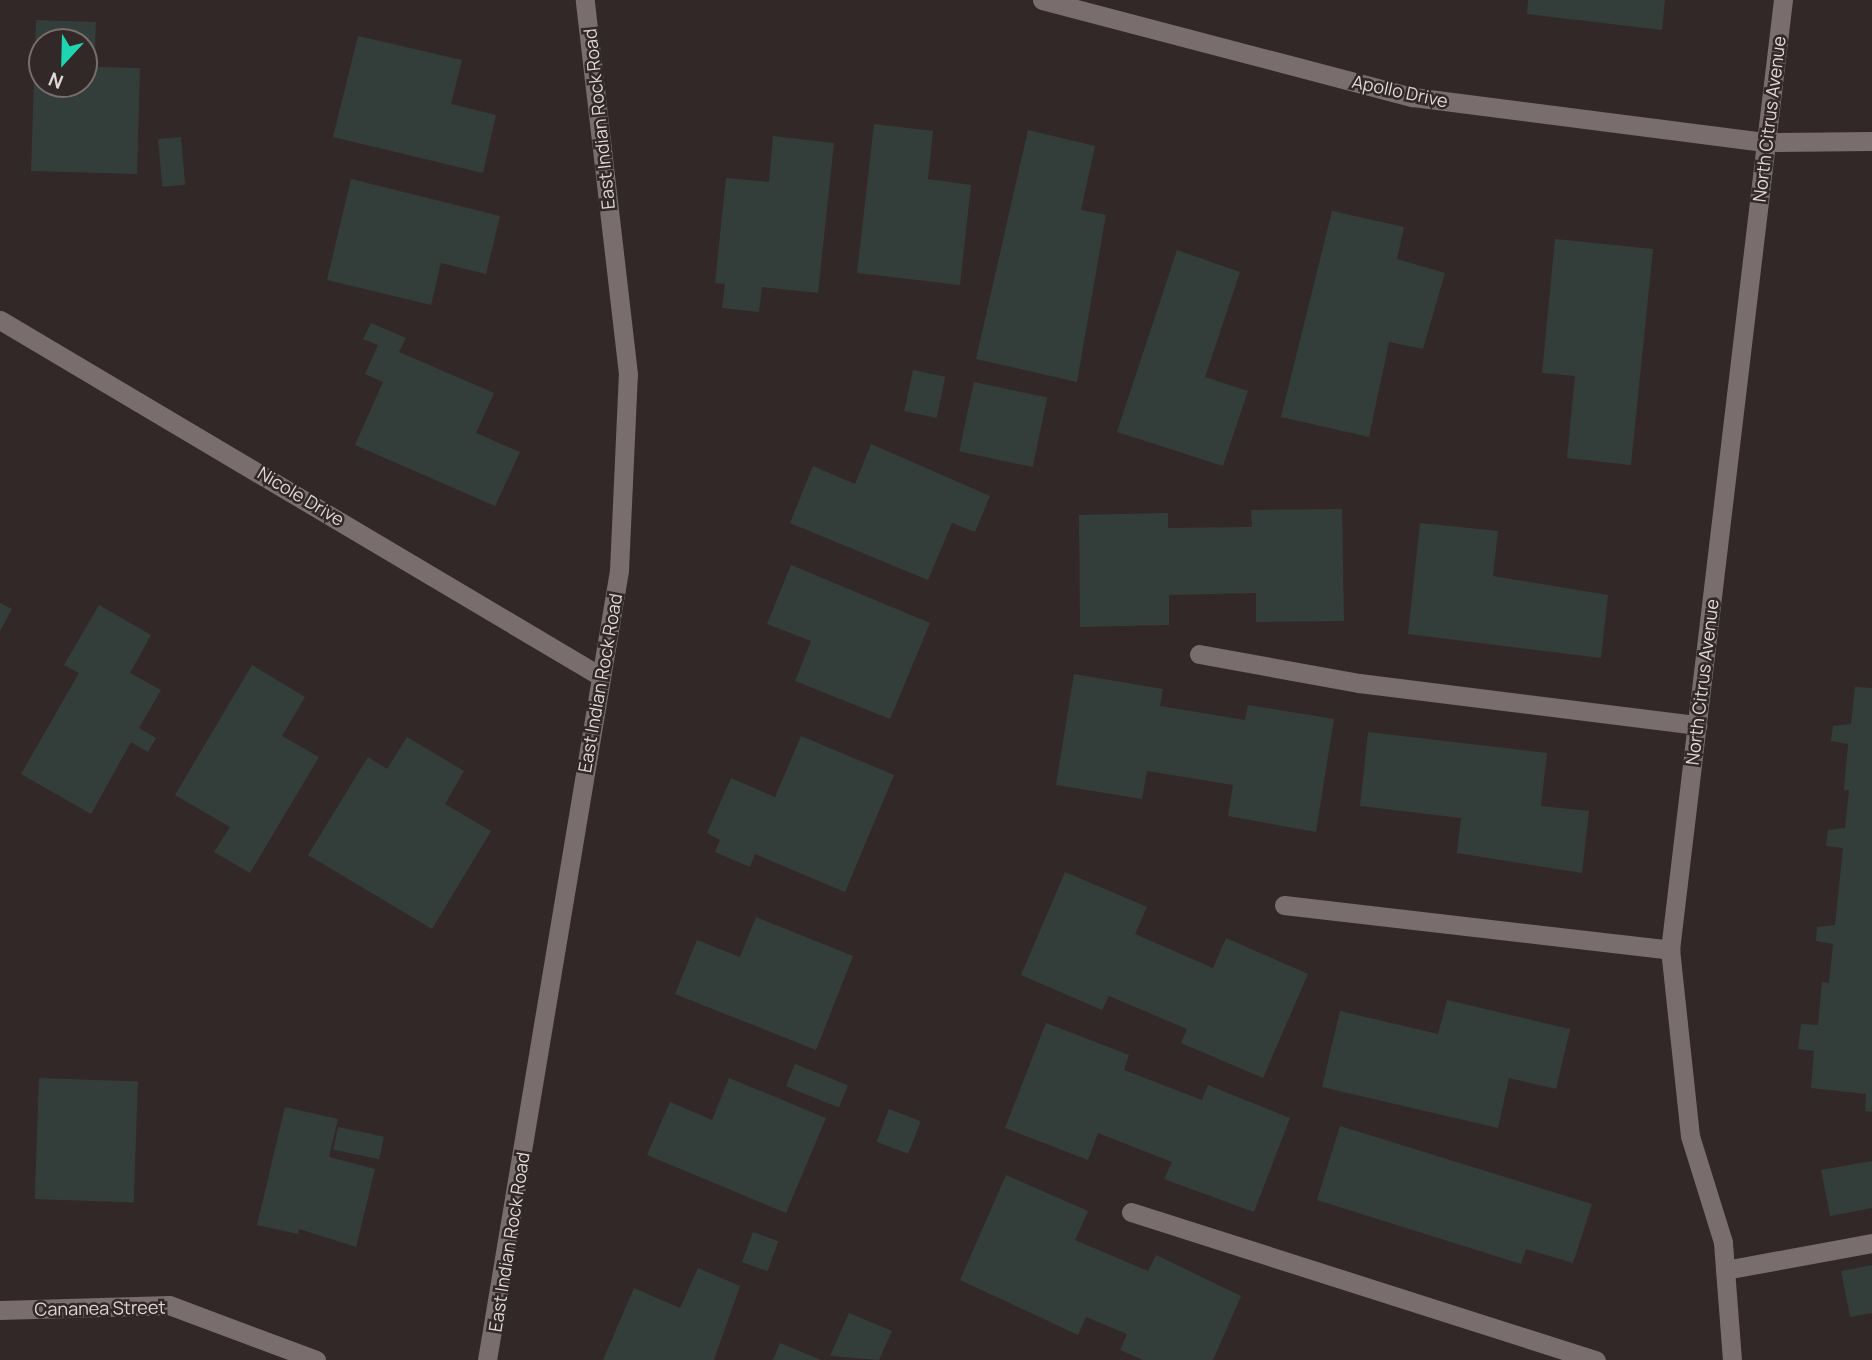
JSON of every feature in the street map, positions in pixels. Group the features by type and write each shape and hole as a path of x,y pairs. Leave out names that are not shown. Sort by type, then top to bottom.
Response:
{"street":[{"name":"East Indian Rock Road","path":"487,1360 619,570 628,374 585,0"},
{"name":"Apollo Drive","path":"1042,0 1413,97 1766,142 1872,141"},
{"name":"North Citrus Avenue","path":"1731,1360 1723,1242 1690,1136 1670,950 1783,0"},
{"name":"Nicole Drive","path":"0,320 600,676"},
{"path":"1199,654 1322,678 1697,725"},
{"path":"1284,905 1670,950"},
{"path":"1131,1212 1596,1360"},
{"path":"1725,1270 1872,1243"},
{"name":"Cananea Street","path":"0,1310 169,1305 316,1360"}],"building":[{"path":"1528,0 1665,0 1662,30 1527,14"},
{"path":"36,20 96,22 96,28 36,28"},
{"path":"358,36 462,60 451,104 496,115 483,173 333,137"},
{"path":"98,67 140,68 137,174 31,171 33,98 98,98"},
{"path":"874,124 933,131 928,179 971,185 960,285 857,273"},
{"path":"1028,130 1095,146 1081,210 1106,215 1077,382 976,359"},
{"path":"773,136 834,143 818,293 762,287 759,312 722,308 725,284 715,283 726,178 769,182"},
{"path":"181,137 185,185 162,187 158,139"},
{"path":"351,179 500,216 486,274 441,263 431,305 327,280"},
{"path":"1332,211 1404,227 1397,259 1445,273 1423,349 1389,342 1369,437 1281,417"},
{"path":"1555,239 1653,249 1631,465 1567,458 1575,376 1542,373"},
{"path":"1177,250 1240,272 1205,377 1248,391 1223,466 1117,432"},
{"path":"371,323 406,338 399,352 494,393 476,433 520,452 495,506 355,445 383,382 365,374 378,345 363,339"},
{"path":"913,370 945,377 937,418 904,411"},
{"path":"974,382 1047,398 1033,467 959,451"},
{"path":"871,444 990,496 975,532 952,523 928,580 790,523 813,466 855,484"},
{"path":"1342,509 1344,621 1256,622 1256,593 1169,595 1169,625 1080,627 1079,515 1168,513 1168,528 1252,527 1251,510"},
{"path":"1420,523 1498,531 1493,576 1608,595 1601,658 1408,634"},
{"path":"791,565 930,623 890,719 795,681 811,641 767,624"},
{"path":"0,603 12,609 0,631"},
{"path":"99,605 151,635 130,673 161,690 139,728 156,738 148,752 131,742 91,814 21,774 79,673 64,665"},
{"path":"252,665 305,697 282,736 319,757 250,873 214,852 230,827 175,795"},
{"path":"1074,674 1163,689 1160,706 1245,720 1248,705 1334,719 1316,832 1228,816 1233,785 1147,771 1142,799 1056,785"},
{"path":"1855,687 1872,688 1872,1112 1865,1111 1866,1094 1811,1088 1814,1051 1798,1049 1801,1024 1818,1025 1822,982 1829,983 1833,944 1816,941 1817,927 1835,925 1843,848 1826,846 1828,830 1845,828 1849,790 1844,790 1848,744 1831,741 1833,726 1851,724"},
{"path":"1368,732 1547,753 1541,806 1589,811 1582,873 1457,853 1461,818 1360,806"},
{"path":"801,736 894,775 845,892 755,854 750,867 715,852 720,840 707,833 731,778 775,797"},
{"path":"407,737 464,771 445,804 491,831 432,929 308,855 368,757 387,769"},
{"path":"1065,872 1147,907 1135,934 1213,968 1226,938 1308,974 1263,1078 1181,1043 1187,1029 1109,996 1102,1010 1021,975"},
{"path":"756,917 853,956 816,1050 675,994 697,940 740,957"},
{"path":"1447,1000 1570,1029 1556,1089 1509,1078 1498,1128 1322,1087 1340,1011 1438,1034"},
{"path":"1046,1023 1129,1055 1124,1070 1202,1100 1208,1085 1290,1118 1254,1212 1164,1179 1172,1162 1098,1133 1088,1160 1005,1128"},
{"path":"795,1064 848,1085 839,1108 786,1086"},
{"path":"39,1078 138,1081 134,1202 35,1199"},
{"path":"729,1078 826,1118 786,1213 647,1155 670,1102 712,1120"},
{"path":"285,1107 338,1119 329,1157 375,1169 356,1247 299,1229 298,1234 257,1225"},
{"path":"889,1109 921,1121 908,1154 876,1142"},
{"path":"1340,1126 1592,1204 1573,1263 1526,1249 1521,1264 1317,1200"},
{"path":"338,1127 384,1137 379,1159 333,1149"},
{"path":"1872,1161 1872,1208 1830,1216 1821,1170"},
{"path":"1006,1175 1088,1211 1075,1240 1148,1271 1156,1255 1241,1296 1213,1360 1143,1360 1120,1350 1127,1334 1086,1317 1078,1335 960,1280"},
{"path":"753,1232 778,1241 767,1271 742,1262"},
{"path":"1872,1265 1872,1313 1850,1317 1841,1271"},
{"path":"698,1268 740,1286 714,1360 603,1360 634,1288 680,1308"},
{"path":"849,1313 892,1331 879,1360 830,1356"},
{"path":"780,1343 821,1360 773,1360"}]}
